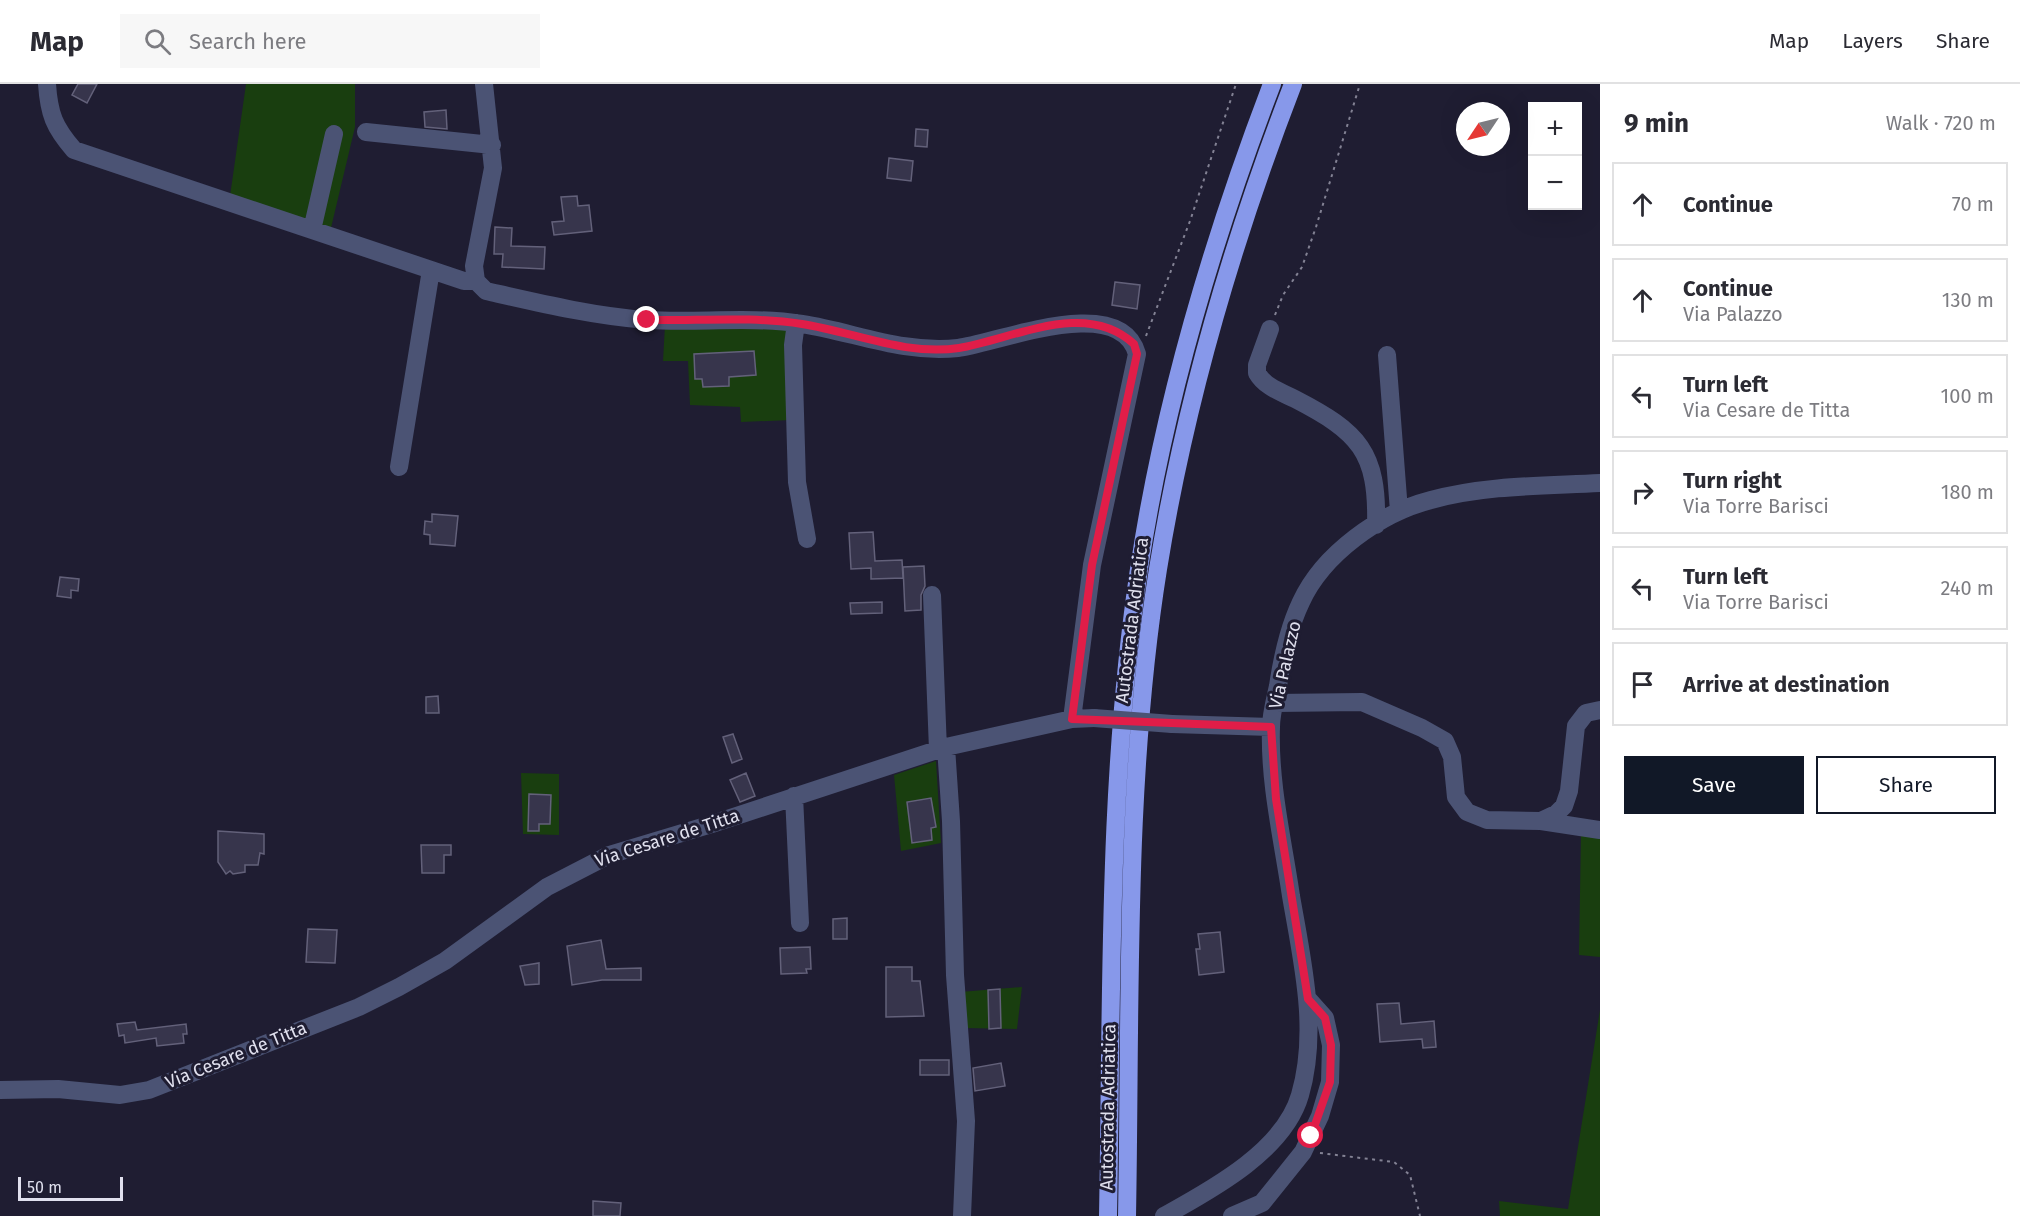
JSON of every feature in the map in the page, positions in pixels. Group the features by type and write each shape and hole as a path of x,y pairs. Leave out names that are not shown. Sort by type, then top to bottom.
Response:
{"highway":[{"name":"Autostrada Adriatica","path":"1108,1216 1119,767 1124,693 1139,569 1167,417 1188,334 1228,202 1272,84"},
{"name":"Autostrada Adriatica","path":"1127,1216 1136,801 1143,692 1158,570 1186,420 1207,339 1246,209 1293,84"}],"street":[{"path":"47,84 49,107 57,131 74,150 464,281 476,281"},
{"path":"484,84 494,168 474,266 476,281 486,291 597,314 647,320 796,323 892,345 927,349 959,348 1042,327 1082,323 1112,329 1125,335 1134,344 1136,350 1092,565 1072,719"},
{"path":"366,132 492,145"},
{"path":"312,230 334,134"},
{"path":"399,467 431,270"},
{"path":"796,323 793,345 797,482 807,539"},
{"path":"1270,329 1257,365 1257,373 1269,386 1324,414 1348,433 1364,451 1374,477 1376,525"},
{"path":"1387,355 1399,511"},
{"name":"Via Palazzo","path":"1164,1216 1207,1193 1234,1175 1273,1139 1288,1119 1300,1096 1307,1049 1308,999 1276,799 1271,727 1281,668 1300,603 1330,560 1376,525 1399,511 1455,494 1494,489 1600,483"},
{"path":"932,596 942,748 951,821 955,975 966,1121 962,1216"},
{"path":"1275,703 1362,702 1445,741 1452,757 1456,797 1467,812 1487,820 1541,821 1600,830"},
{"path":"1541,821 1556,814 1564,806 1569,790 1576,726 1586,713 1600,710"},
{"name":"Via Cesare de Titta","path":"0,1090 58,1089 120,1095 149,1090 358,1007 399,987 445,961 547,887 609,855 712,824 942,748 1072,719 1094,718 1172,724 1271,727"},
{"path":"794,796 800,922"},
{"path":"1232,1216 1262,1203 1290,1171 1311,1136 1330,1082 1331,1045 1325,1018 1308,999"}],"path":[{"path":"1136,350 1144,341 1158,307 1236,84"},
{"path":"1270,329 1283,295 1302,267 1360,84"},
{"path":"1311,1136 1311,1144 1319,1153 1388,1160 1404,1168 1414,1185 1420,1216"}],"green space":[{"path":"246,84 355,84 355,127 330,232 230,196"},
{"path":"665,325 801,327 792,420 741,422 740,407 690,405 688,361 663,361"},
{"path":"936,761 941,843 901,851 894,775"},
{"path":"521,773 559,774 559,835 523,834"},
{"path":"1581,831 1600,837 1600,957 1579,955"},
{"path":"1022,987 1017,1029 964,1028 960,992"},
{"path":"1600,1010 1600,1216 1500,1216 1499,1201 1568,1209"}],"building":[{"path":"78,84 97,84 87,103 72,95"},
{"path":"446,110 447,129 425,127 424,112"},
{"path":"916,129 928,130 927,147 915,146"},
{"path":"889,158 913,161 911,181 887,178"},
{"path":"577,196 578,206 589,205 592,231 554,235 552,222 564,221 561,197"},
{"path":"495,227 512,228 511,246 545,247 544,269 502,267 503,254 494,254"},
{"path":"1115,282 1140,285 1137,309 1112,305"},
{"path":"754,351 756,375 729,377 729,386 703,387 702,379 695,379 694,354"},
{"path":"432,514 458,516 455,546 430,544 430,535 424,534 425,521 432,522"},
{"path":"873,532 875,561 902,560 903,578 871,579 871,568 851,569 849,533"},
{"path":"924,566 925,586 921,595 921,610 905,611 903,567"},
{"path":"60,577 79,579 78,591 71,590 71,598 57,596"},
{"path":"882,602 882,613 851,614 850,603"},
{"path":"438,696 439,713 426,713 426,697"},
{"path":"733,734 742,759 732,763 723,737"},
{"path":"746,773 755,796 740,802 730,780"},
{"path":"529,794 551,795 550,824 539,824 539,831 528,831"},
{"path":"931,798 936,827 931,828 932,840 912,843 907,802"},
{"path":"218,831 264,834 264,854 260,853 258,865 245,865 245,872 233,874 230,871 226,874 218,862"},
{"path":"421,845 451,845 451,855 444,855 444,873 422,873"},
{"path":"847,918 847,939 833,939 833,919"},
{"path":"308,929 337,930 335,963 306,962"},
{"path":"1220,932 1224,972 1199,975 1196,949 1200,949 1198,934"},
{"path":"601,940 606,969 641,968 641,980 602,980 572,985 567,946"},
{"path":"810,947 811,969 806,969 807,973 781,974 780,948"},
{"path":"539,963 539,984 525,985 520,966"},
{"path":"886,967 912,967 912,981 920,981 924,1016 886,1017"},
{"path":"1000,989 1001,1028 989,1029 988,990"},
{"path":"1399,1003 1401,1024 1434,1021 1436,1047 1423,1048 1422,1039 1380,1042 1377,1004"},
{"path":"135,1022 137,1030 186,1024 187,1034 183,1034 184,1043 157,1046 156,1038 125,1043 124,1035 119,1036 117,1024"},
{"path":"920,1060 949,1060 949,1075 920,1075"},
{"path":"1001,1063 1005,1086 975,1091 973,1068"},
{"path":"593,1201 621,1203 620,1216 593,1216"}],"route":[{"path":"647,320 796,323 892,345 927,349 959,348 1042,327 1082,323 1112,329 1125,335 1134,344 1137,354 1092,565 1072,719 1094,718 1172,724 1271,727 1276,799 1308,999 1325,1018 1331,1045 1330,1082 1320,1116 1311,1136"}]}
